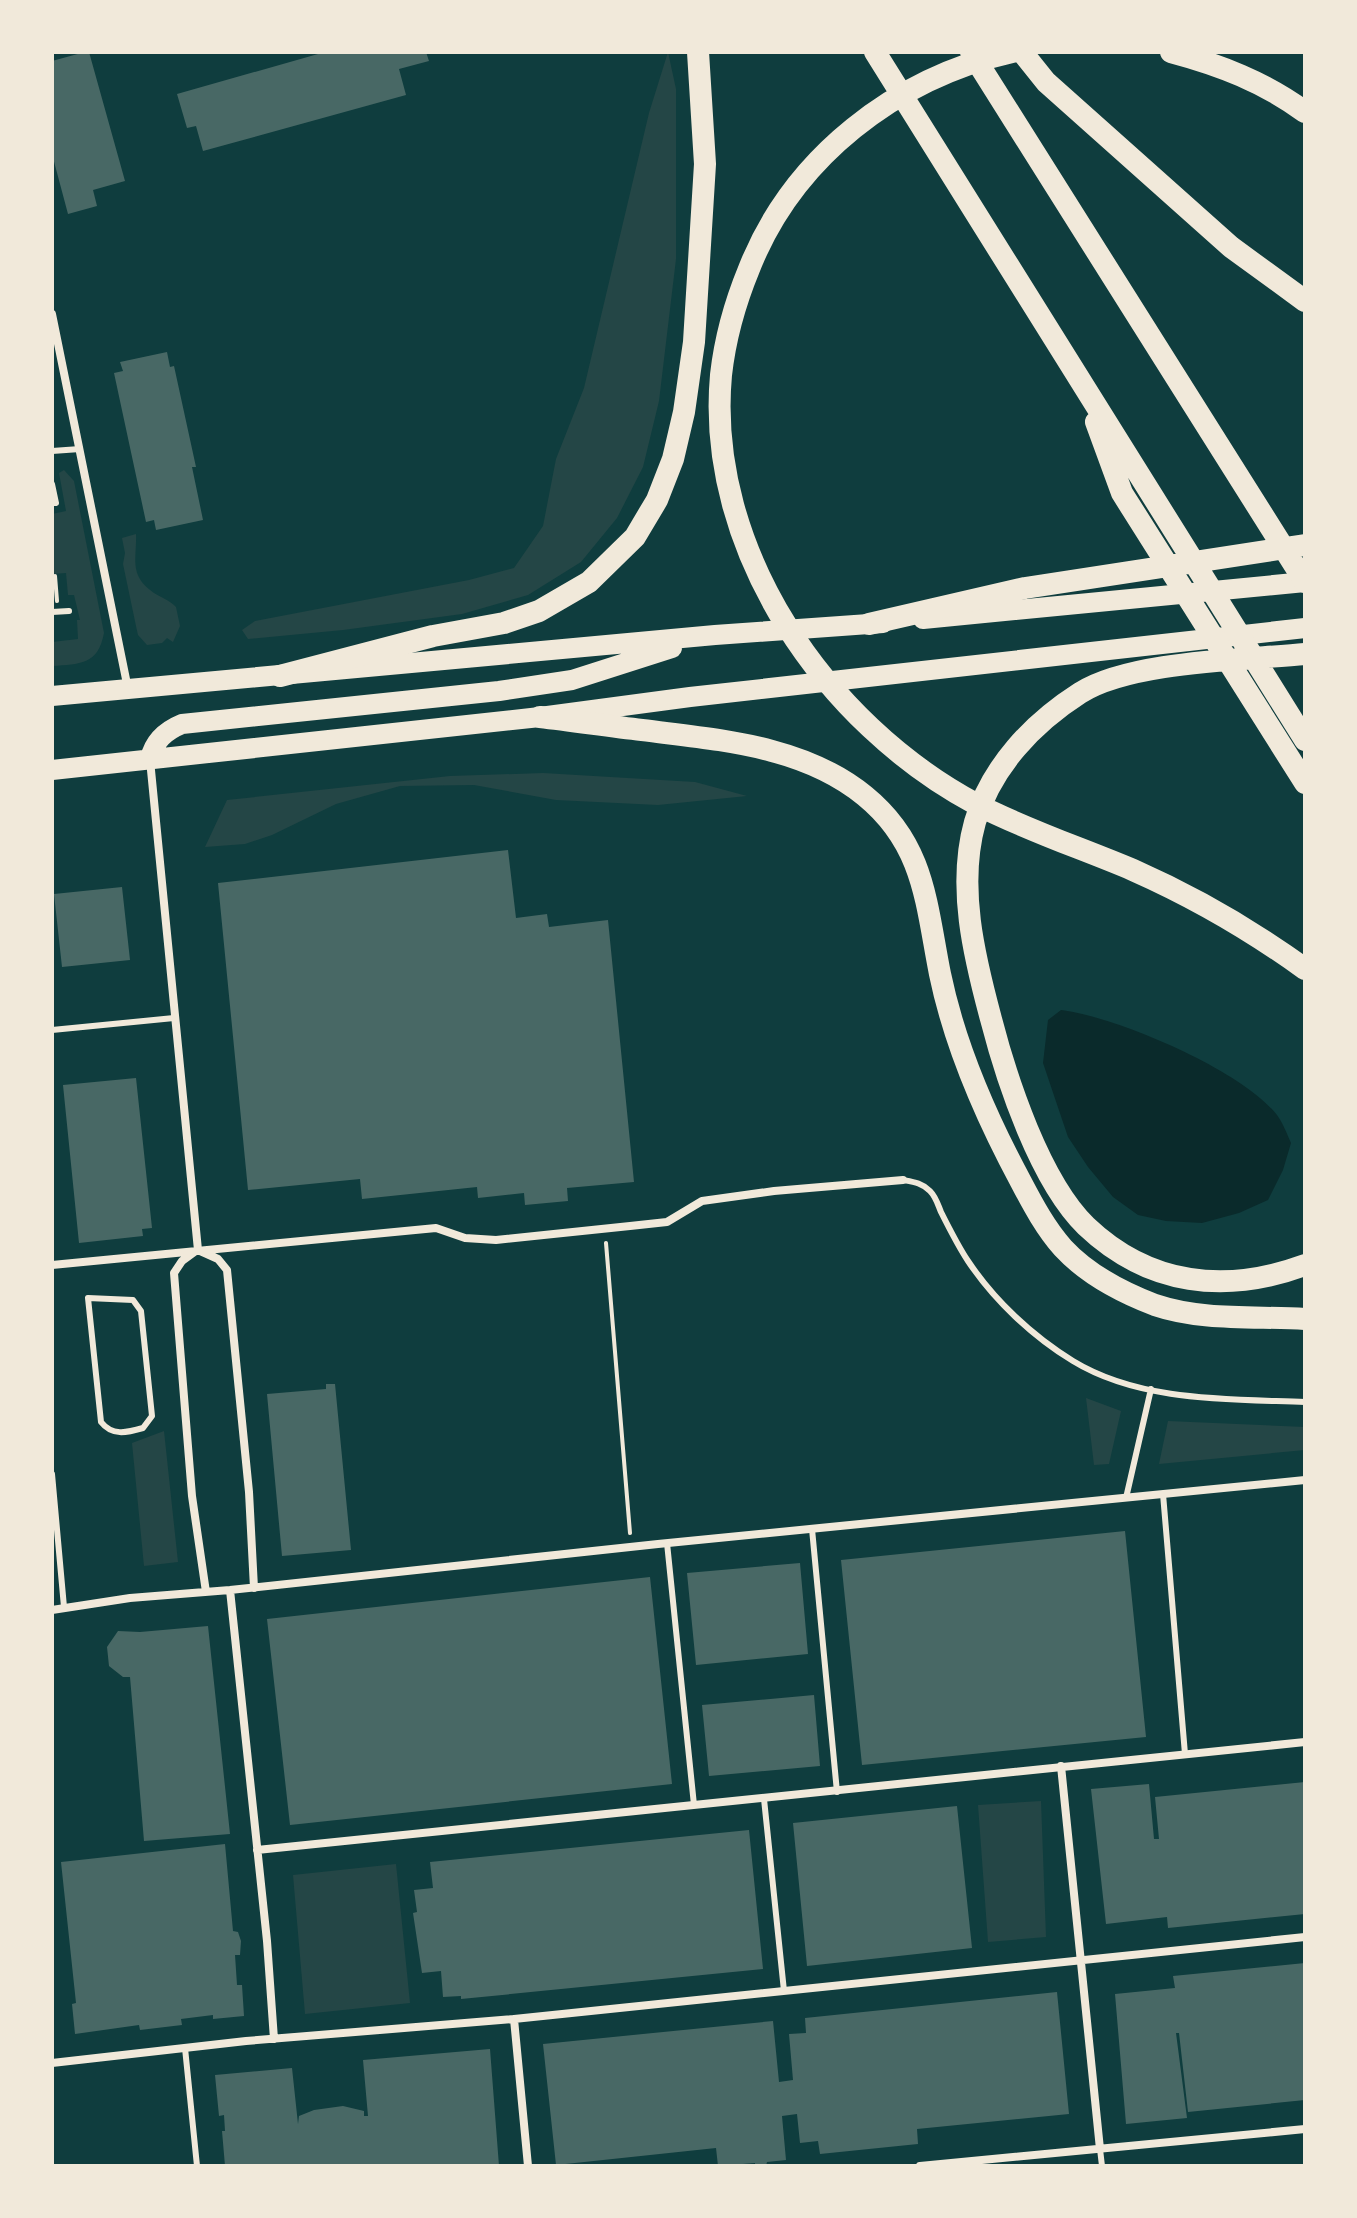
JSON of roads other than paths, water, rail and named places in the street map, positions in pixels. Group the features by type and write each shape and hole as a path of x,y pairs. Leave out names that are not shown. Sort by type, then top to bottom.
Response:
{"highway":[{"path":"280,676 433,636 504,623 539,611 589,582 635,537 657,500 673,459 686,398 703,219 705,164 698,52"},
{"path":"875,52 1305,740"},
{"path":"971,52 1305,582"},
{"path":"1012,52 954,69 921,83 858,123 810,170 780,209 755,254 737,299 721,375 723,453 741,531 760,577 812,660 850,707 907,759 977,804 1176,890 1305,969"},
{"path":"1022,52 1046,82 1195,216 1231,247 1305,301"},
{"path":"1171,52 1244,75 1285,97 1305,112"},
{"path":"1081,379 1127,500 1305,783"},
{"path":"869,624 1025,588 1305,545"},
{"path":"1305,654 1148,670 1111,679 1082,692 1048,716 1020,741 983,800 975,822 967,898 981,983 1009,1079 1034,1143 1060,1192 1085,1225 1112,1247 1146,1267 1180,1278 1215,1283 1246,1282 1279,1275 1305,1265"},
{"path":"540,717 715,739 761,748 819,767 864,796 887,817 916,862 925,887 941,978 959,1043 981,1101 1037,1211 1063,1247 1089,1272 1119,1290 1158,1306 1202,1315 1305,1319"}],"main road":[{"path":"52,696 1305,582"},
{"path":"52,770 1305,628"},
{"path":"150,759 154,746 162,736 169,729 182,724 499,691 572,680 715,635"}],"street":[{"path":"52,314 128,690"},
{"path":"150,759 198,1250"},
{"path":"52,1265 436,1228 482,1240 605,1229 667,1222 702,1201 774,1191 903,1180"},
{"path":"198,1250 218,1259 227,1270 249,1492 254,1588"},
{"path":"198,1250 182,1261 174,1273 192,1496 206,1592"},
{"path":"52,1610 130,1598 254,1588 667,1543 1305,1480"},
{"path":"230,1590 274,2039"},
{"path":"257,1850 1305,1742"},
{"path":"1061,1766 1100,2149"},
{"path":"52,2063 274,2039 514,2019 1305,1937"},
{"path":"514,2019 528,2166"},
{"path":"920,2166 1305,2129"}],"lane":[{"path":"52,451 80,449"},
{"path":"52,484 56,503 52,503"},
{"path":"55,612 69,611"},
{"path":"52,1030 174,1018"},
{"path":"903,1180 922,1184 934,1194 968,1260 995,1295 1028,1328 1074,1362 1115,1381 1151,1389 1214,1398 1305,1402"},
{"path":"88,1298 133,1300 141,1311 152,1416 143,1428 115,1433 101,1422 88,1298"},
{"path":"1126,1498 1151,1389"},
{"path":"52,1474 64,1607"},
{"path":"1163,1494 1185,1754"},
{"path":"812,1529 837,1792"},
{"path":"667,1543 694,1805"},
{"path":"764,1799 784,1991"},
{"path":"185,2048 197,2166"},
{"path":"1100,2149 1102,2166"}]}
